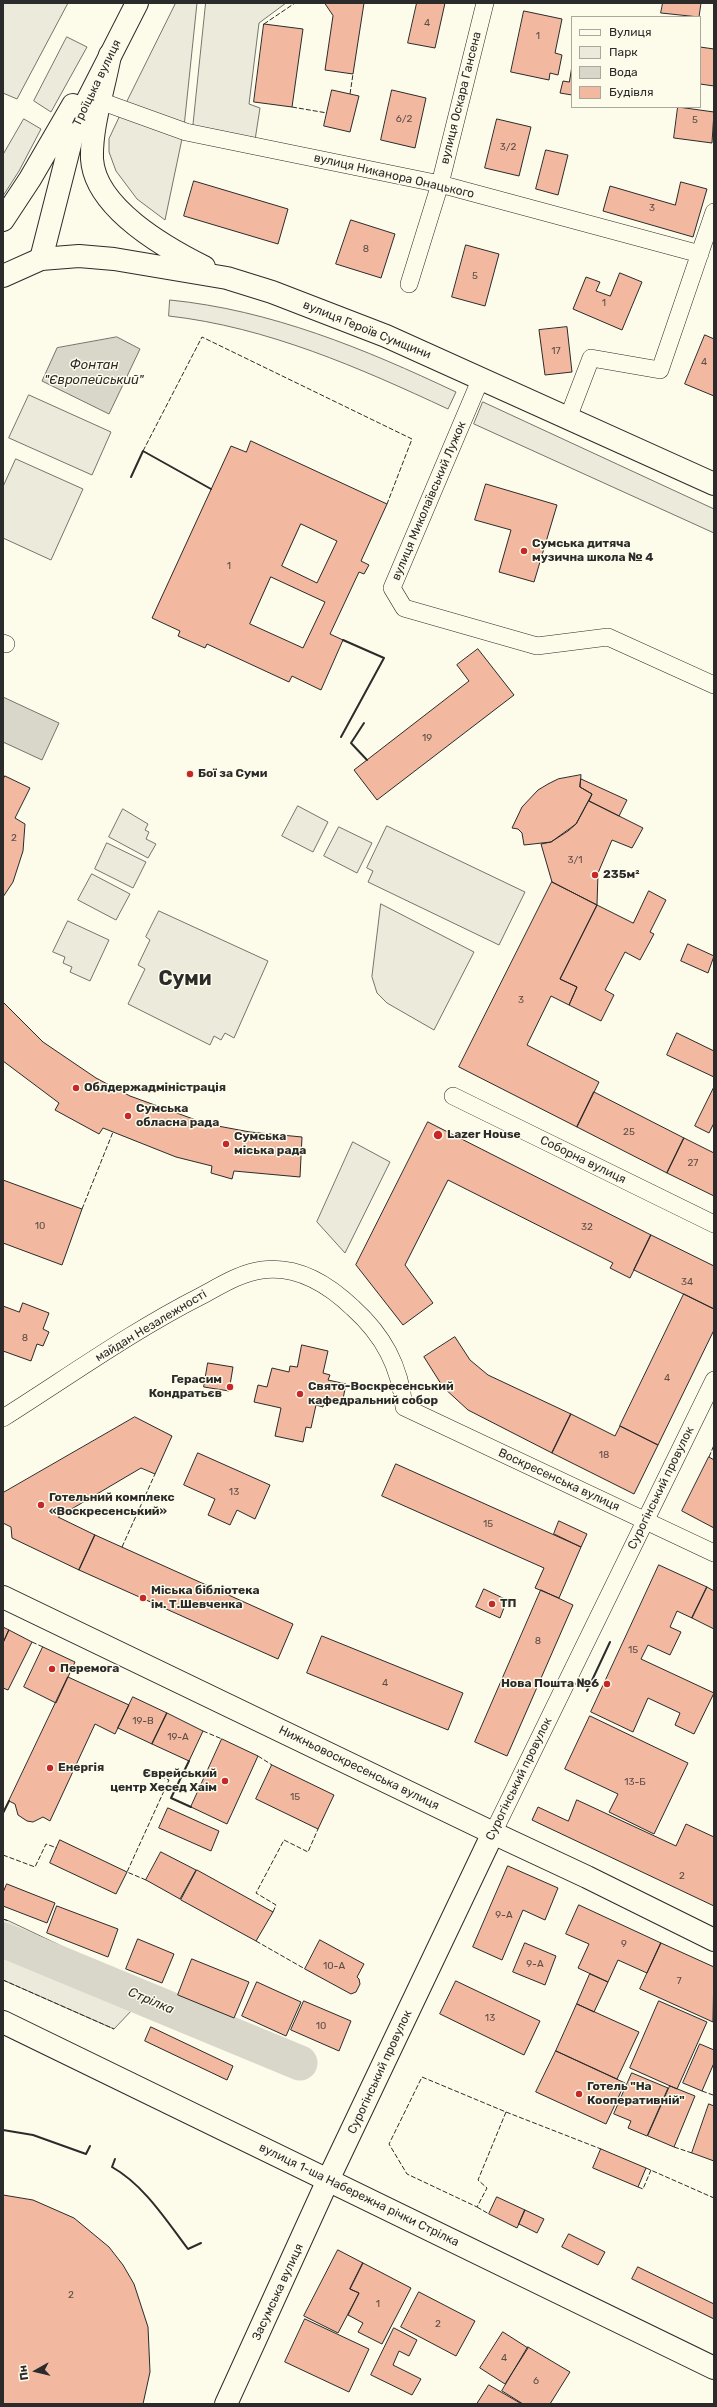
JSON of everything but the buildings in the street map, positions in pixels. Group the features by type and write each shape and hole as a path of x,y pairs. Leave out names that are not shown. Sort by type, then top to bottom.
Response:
{"main road":[{"name":"Троїцька вулиця","path":"110,55 137,3"},
{"path":"110,55 95,100 92,161 101,186 121,212 146,234 177,253 227,278"},
{"path":"3,220 30,179 90,76 110,55"},
{"name":"Троїцька вулиця","path":"41,260 75,125 95,100"},
{"name":"вулиця Героїв Сумщини","path":"3,276 41,260 78,256 114,260 227,278 272,292 379,334 481,378 714,484"},
{"name":"Нижньовоскресенська вулиця","path":"3,1597 492,1833 587,1877 714,1940"},
{"name":"Сурогінський провулок","path":"328,2180 492,1833"},
{"name":"вулиця 1-ша Набережна річки Стрілка","path":"3,2022 714,2368"},
{"name":"Засумська вулиця","path":"226,2404 328,2180"}],"street":[{"name":"вулиця Оскара Гансена","path":"409,284 440,184 485,3"},
{"name":"вулиця Никанора Онацького","path":"95,100 186,132 440,184 700,254"},
{"path":"568,418 591,358 660,370 714,212"},
{"name":"вулиця Миколаївський Лужок","path":"481,378 392,588 404,608 537,646 608,637 714,685"},
{"name":"Соборна вулиця","path":"453,1096 714,1224"},
{"name":"майдан Незалежності","path":"3,1418 174,1310 231,1280 261,1270 284,1269 311,1276 336,1292 369,1322 395,1363 402,1384 404,1406"},
{"name":"Сурогінський провулок","path":"492,1833 644,1520 714,1380"},
{"name":"Воскресенська вулиця","path":"404,1406 714,1553"}],"green space":[{"path":"3,3 68,3 17,99 3,93"},
{"path":"176,3 197,3 184,127 124,108"},
{"path":"206,3 286,3 259,23 249,104 260,108 255,140 193,128"},
{"path":"67,37 87,47 51,112 34,101"},
{"path":"121,114 183,134 165,220 137,199 116,171 109,152 109,139"},
{"path":"24,119 41,129 19,171 3,196 3,155"},
{"path":"170,300 208,305 281,322 387,361 456,392 448,409 347,364 277,339 206,321 169,316"},
{"path":"29,395 111,432 92,475 9,438"},
{"path":"483,402 714,509 714,533 474,424"},
{"path":"16,459 83,489 51,560 3,538 3,487"},
{"path":"298,806 328,822 313,852 282,836"},
{"path":"123,809 148,824 145,830 149,832 146,839 156,844 148,858 109,837"},
{"path":"387,826 525,892 499,945 368,882 373,871 367,868"},
{"path":"339,827 372,843 357,873 324,856"},
{"path":"107,843 146,862 133,888 95,869"},
{"path":"92,874 130,894 116,920 78,900"},
{"path":"381,904 474,952 434,1030 387,1003 377,993 372,977"},
{"path":"159,911 268,961 234,1038 225,1033 221,1040 214,1036 210,1045 128,1004 145,969 138,965 150,940 146,937"},
{"path":"68,921 109,940 90,981 70,972 72,967 63,963 65,957 53,952"},
{"path":"353,1142 390,1162 345,1253 317,1222"},
{"path":"3,1919 152,1989 114,2029 3,1980"}],"water":[{"name":"Фонтан \"Європейський\"","path":"117,337 140,349 109,414 42,381 57,348"},
{"path":"3,697 59,723 42,760 3,742"}],"waterway":[{"name":"Стрілка","path":"3,1940 300,2063"}],"fence":[{"path":"264,24 295,3"},
{"path":"350,94 353,74"},
{"path":"292,107 327,113"},
{"path":"143,451 202,337 412,439 387,504"},
{"path":"82,1209 113,1132"},
{"path":"709,1457 714,1445"},
{"path":"122,1547 155,1474"},
{"path":"32,1642 43,1647"},
{"path":"203,1731 222,1739"},
{"path":"258,1756 272,1765"},
{"path":"146,1880 127,1872 169,1780 148,1771"},
{"path":"273,1912 276,1905 256,1893 284,1840 308,1852 318,1829"},
{"path":"3,1855 35,1867 46,1844 57,1848"},
{"path":"3,1919 9,1921"},
{"path":"256,1941 305,1969"},
{"path":"3,1980 114,2029"},
{"path":"422,2077 506,2112 478,2180 487,2188 477,2207 407,2174 389,2144 422,2077"},
{"path":"702,2091 713,2095 714,2093"},
{"path":"506,2112 601,2149"},
{"path":"674,2147 692,2153"},
{"path":"646,2168 714,2198"},
{"path":"638,2187 643,2189 651,2170"},
{"path":"477,2207 489,2214"}],"wall":[{"path":"131,477 143,451 211,489"},
{"path":"341,737 384,658 343,640"},
{"path":"364,723 351,743 367,760"},
{"path":"587,1691 610,1642"},
{"path":"189,1761 171,1798 191,1807"},
{"path":"3,1813 9,1801"},
{"path":"3,2130 33,2135 86,2154 90,2146"},
{"path":"115,2159 112,2167 134,2183 144,2193 163,2215 188,2249 201,2243"}],"place":[{"name":"Сумська дитяча музична школа № 4","path":"524,551"},
{"name":"Бої за Суми","path":"190,774"},
{"name":"235м²","path":"595,875"},
{"name":"Облдержадміністрація","path":"76,1088"},
{"name":"Сумська обласна рада","path":"128,1116"},
{"name":"Lazer House","path":"438,1135"},
{"name":"Сумська міська рада","path":"226,1144"},
{"name":"Герасим Кондратьєв","path":"230,1387"},
{"name":"Свято-Воскресенський кафедральний собор","path":"300,1394"},
{"name":"Готельний комплекс «Воскресенський»","path":"41,1505"},
{"name":"Міська бібліотека ім. Т.Шевченка","path":"143,1598"},
{"name":"ТП","path":"492,1604"},
{"name":"Перемога","path":"52,1669"},
{"name":"Нова Пошта №6","path":"607,1684"},
{"name":"Енергія","path":"50,1768"},
{"name":"Єврейський центр Хесед Хаім","path":"225,1781"},
{"name":"Готель \"На Кооперативній\"","path":"579,2094"}],"district":[{"name":"Суми","path":"185,979"}]}
